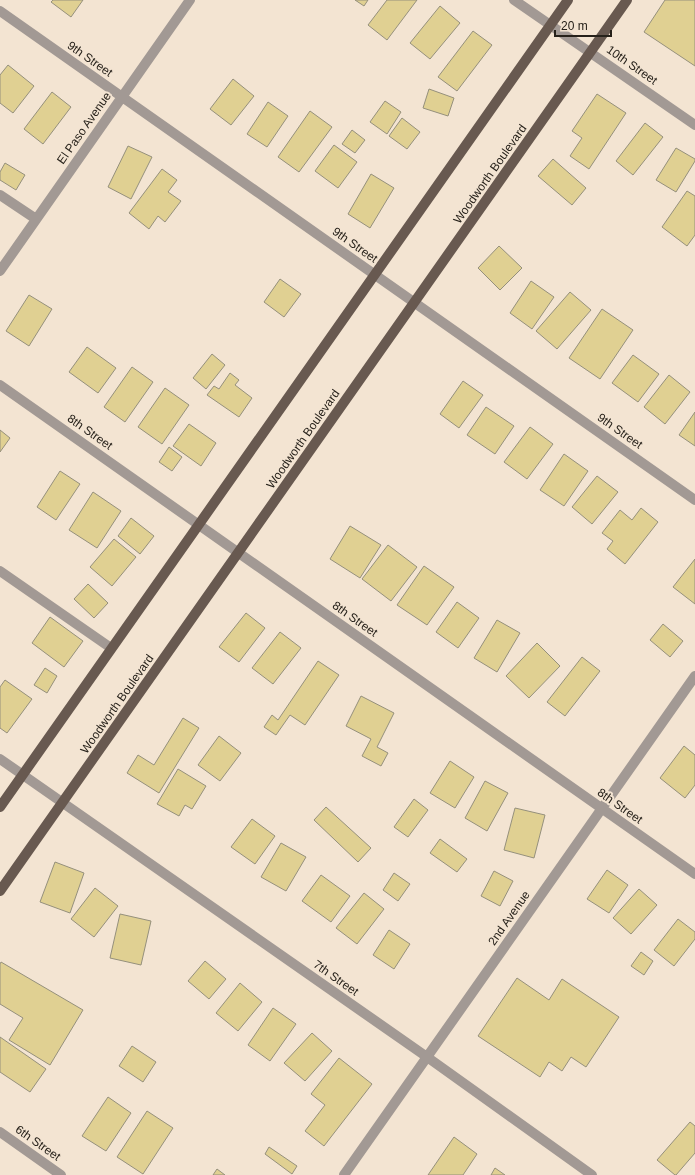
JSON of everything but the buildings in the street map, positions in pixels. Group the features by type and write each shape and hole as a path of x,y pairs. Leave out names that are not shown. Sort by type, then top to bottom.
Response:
{"main road":[{"path":"0,806 568,0"},
{"name":"Woodworth Boulevard","path":"0,891 627,0"}],"street":[{"name":"El Paso Avenue","path":"0,271 190,0"},
{"name":"10th Street","path":"514,0 695,125"},
{"name":"9th Street","path":"0,11 695,500"},
{"path":"0,195 36,219"},
{"name":"8th Street","path":"0,385 695,874"},
{"path":"0,571 111,648"},
{"name":"2nd Avenue","path":"344,1175 695,676"},
{"name":"7th Street","path":"0,759 427,1057 592,1175"},
{"name":"6th Street","path":"0,1132 61,1175"}]}
